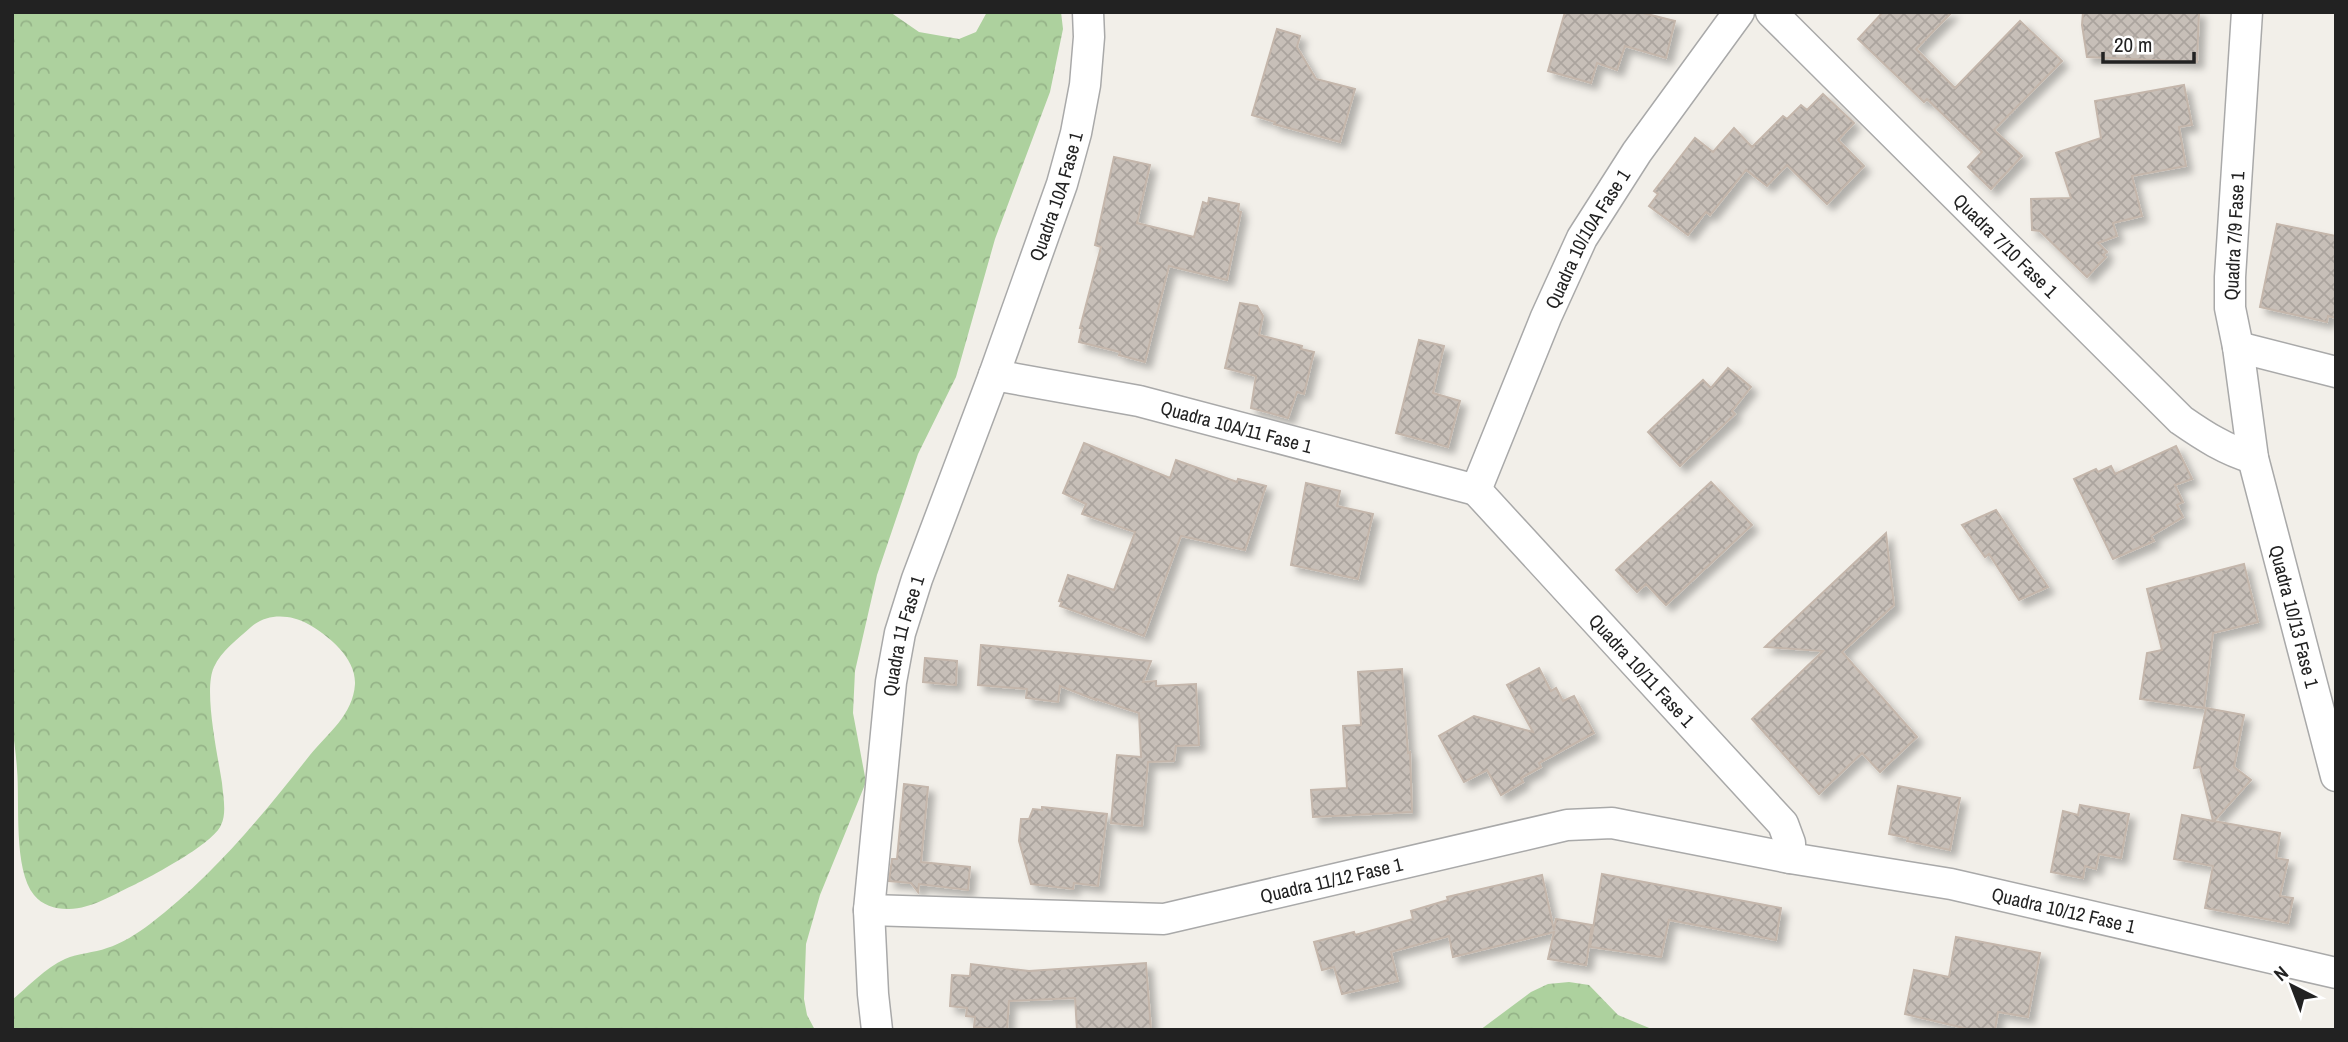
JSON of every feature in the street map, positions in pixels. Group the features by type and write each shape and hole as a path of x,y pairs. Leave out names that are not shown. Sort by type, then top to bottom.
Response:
{"street":[{"name":"Quadra 10A Fase 1","path":"994,375 1062,184 1076,134 1085,85 1088,12"},
{"name":"Quadra 10/10A Fase 1","path":"1476,491 1546,317 1583,238 1637,152 1739,12"},
{"name":"Quadra 7/10 Fase 1","path":"1771,12 2181,420 2211,441 2253,458"},
{"name":"Quadra 7/9 Fase 1","path":"2247,12 2230,278 2231,308 2253,458"},
{"path":"2238,347 2336,372"},
{"name":"Quadra 10A/11 Fase 1","path":"994,375 1139,401 1476,491"},
{"name":"Quadra 11 Fase 1","path":"877,1030 869,909 891,682 900,633 917,579 994,375"},
{"name":"Quadra 10/13 Fase 1","path":"2253,458 2336,776"},
{"name":"Quadra 10/11 Fase 1","path":"1476,491 1783,824 1790,843 1790,858"},
{"name":"Quadra 11/12 Fase 1","path":"869,909 1164,919 1567,825 1612,823 1790,858"},
{"name":"Quadra 10/12 Fase 1","path":"1790,858 1951,884 2336,973"}],"green space":[{"path":"12,12 890,12 919,32 959,39 976,32 987,12 1061,12 1063,29 1050,92 995,239 956,377 918,454 877,575 855,671 853,713 866,782 820,895 806,944 804,999 807,1015 815,1030 12,1030 12,1000 44,972 75,955 97,951 124,941 173,906 215,866 255,823 345,714 355,684 351,665 346,657 332,641 316,629 301,621 279,616 257,622 221,656 211,677 212,724 224,804 223,820 216,832 169,866 94,904 76,909 58,908 45,904 34,895 27,883 20,852 17,769 12,726"},
{"path":"1569,982 1589,985 1618,1015 1654,1030 1480,1030 1531,992 1548,984"}],"building":[{"path":"1565,12 1639,12 1675,21 1666,58 1625,46 1617,70 1597,63 1591,83 1548,71"},
{"path":"1883,12 1952,12 1916,49 1955,88 2020,21 2062,61 1994,130 2022,156 1991,189 1968,167 1982,152 1927,99 1924,102 1858,39"},
{"path":"2083,12 2199,12 2197,62 2087,57 2082,25"},
{"path":"1277,29 1300,36 1297,47 1316,79 1355,89 1340,142 1274,124 1275,122 1252,115"},
{"path":"2184,85 2192,125 2179,127 2186,166 2132,176 2142,216 2113,223 2117,236 2098,243 2107,252 2103,255 2106,257 2087,277 2040,231 2032,230 2031,199 2071,198 2056,153 2101,138 2095,101"},
{"path":"1823,94 1854,123 1838,140 1864,166 1827,204 1787,165 1767,186 1746,170 1710,215 1706,212 1688,235 1649,206 1658,194 1654,191 1695,138 1713,152 1734,128 1752,147 1783,116 1787,119 1801,105 1807,110"},
{"path":"1114,157 1150,165 1137,223 1194,237 1203,202 1208,204 1209,198 1239,204 1238,211 1241,212 1227,280 1169,266 1145,362 1119,355 1120,352 1079,342 1080,328 1101,247 1095,245"},
{"path":"2277,224 2336,236 2336,318 2328,316 2327,322 2260,307"},
{"path":"1240,303 1257,306 1263,316 1259,335 1302,346 1301,349 1314,352 1304,394 1297,392 1288,418 1251,408 1256,376 1225,368"},
{"path":"1419,340 1444,346 1433,393 1460,401 1448,447 1396,433"},
{"path":"1728,368 1751,387 1732,411 1735,414 1680,466 1648,432 1703,380 1711,388"},
{"path":"1084,443 1170,478 1176,460 1237,482 1238,479 1266,486 1245,550 1181,536 1144,636 1060,606 1062,602 1059,601 1068,575 1114,590 1135,532 1082,514 1086,504 1063,493"},
{"path":"2176,446 2192,479 2175,485 2183,502 2177,505 2183,517 2151,536 2154,541 2113,559 2074,479 2096,469 2098,472 2111,466 2115,474"},
{"path":"1711,482 1752,525 1666,605 1646,584 1637,592 1616,570"},
{"path":"1306,483 1340,491 1337,506 1373,514 1358,579 1291,565"},
{"path":"1996,510 2048,587 2019,600 1989,554 1985,557 1962,525"},
{"path":"1886,533 1894,605 1842,652 1917,737 1880,772 1862,753 1819,794 1752,719 1823,651 1765,647"},
{"path":"2244,564 2258,622 2213,633 2204,708 2140,699 2147,653 2162,650 2147,589"},
{"path":"981,645 1151,661 1143,682 1156,681 1156,686 1196,684 1199,745 1176,746 1174,761 1148,762 1142,826 1111,823 1117,755 1141,757 1139,713 1060,686 1058,702 1026,698 1027,689 978,685"},
{"path":"925,658 957,661 956,685 923,682"},
{"path":"1539,668 1551,691 1556,688 1563,701 1574,696 1594,733 1539,763 1541,767 1521,778 1523,782 1501,795 1487,770 1464,782 1439,736 1474,716 1533,732 1507,685"},
{"path":"1402,669 1408,753 1410,752 1412,812 1313,817 1311,790 1347,788 1343,726 1361,725 1358,672"},
{"path":"2206,708 2244,715 2234,767 2251,780 2214,821 2280,833 2276,858 2288,860 2280,896 2293,898 2288,923 2205,908 2213,866 2174,859 2182,815 2213,821 2200,767 2194,768"},
{"path":"904,784 928,787 921,862 970,867 968,890 919,884 918,892 911,883 889,881 892,859 897,859"},
{"path":"1898,786 1960,798 1950,850 1907,841 1908,838 1889,834"},
{"path":"2080,805 2129,814 2121,858 2099,854 2096,869 2085,866 2083,878 2051,872 2063,811 2078,815"},
{"path":"1042,807 1107,814 1098,886 1074,883 1073,889 1031,884 1019,841 1021,819 1029,819 1033,809 1042,810"},
{"path":"1602,874 1781,908 1776,940 1669,920 1661,957 1590,947"},
{"path":"1542,875 1554,930 1556,919 1592,925 1586,965 1548,959 1554,932 1453,957 1449,936 1391,952 1398,981 1342,994 1334,967 1322,970 1314,942 1354,932 1355,935 1413,919 1411,911 1448,900 1447,897"},
{"path":"1956,937 2040,953 2028,1017 1998,1012 1995,1030 1972,1030 1905,1014 1914,970 1949,977"},
{"path":"1146,963 1151,1030 1077,1030 1075,998 1009,1001 1007,1030 974,1027 975,1017 966,1016 967,1008 950,1006 952,975 970,976 971,964 1029,971"}]}
